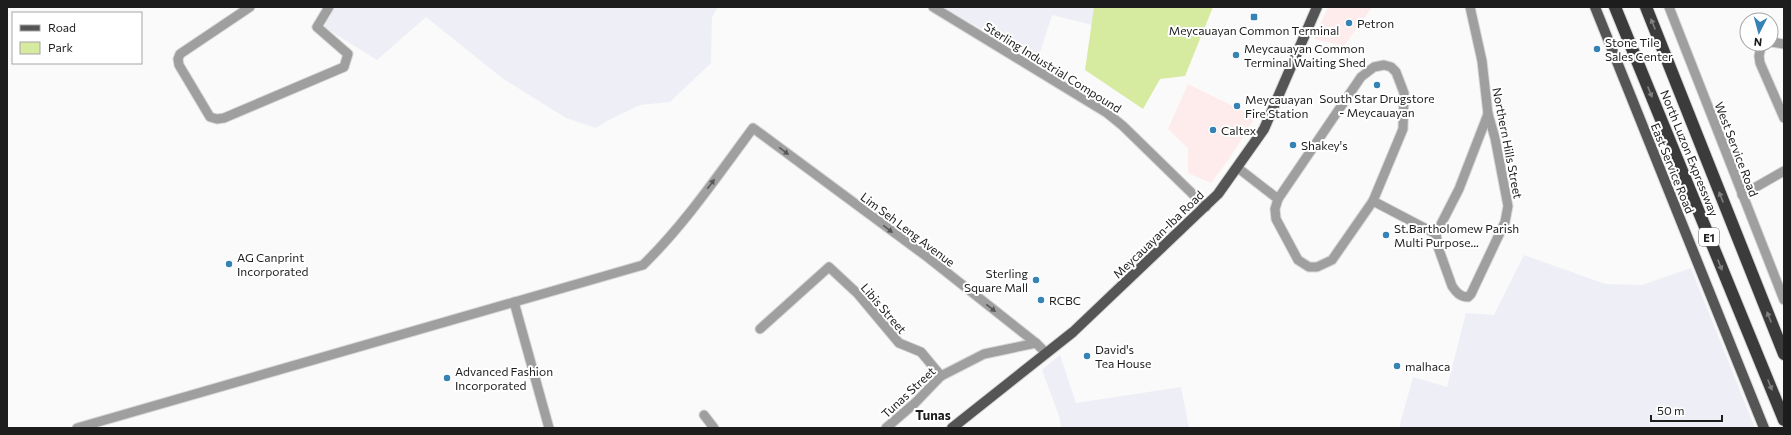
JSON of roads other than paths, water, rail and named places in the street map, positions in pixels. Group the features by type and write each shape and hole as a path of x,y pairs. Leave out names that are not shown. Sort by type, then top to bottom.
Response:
{"highway":[{"name":"North Luzon Expressway","path":"1615,7 1784,420"},
{"name":"North Luzon Expressway","path":"1646,7 1784,354"}],"main road":[{"name":"Meycauayan-Iba Road","path":"952,428 1073,332 1218,194 1238,168 1264,129 1317,7"},
{"name":"East Service Road","path":"1595,7 1764,428"}],"street":[{"path":"250,7 180,54 178,59 210,117 217,119 224,118 344,67 348,54 317,27 329,7"},
{"name":"Sterling Industrial Compound","path":"933,7 1107,113 1123,126 1206,206"},
{"name":"Northern Hills Street","path":"1436,234 1438,247 1452,286 1456,292 1464,297 1468,297 1471,294 1505,222 1508,206 1495,138 1488,114 1482,60 1470,7"},
{"name":"West Service Road","path":"1669,7 1784,300"},
{"path":"1761,52 1759,56 1760,63 1784,118"},
{"path":"1384,64 1391,67 1396,72 1404,93 1403,128 1373,201 1332,260 1317,267 1309,267 1298,260 1276,219 1275,209 1278,199 1361,77 1374,67 1384,64"},
{"path":"1373,201 1436,234 1459,188 1488,114"},
{"name":"Lim Seh Leng Avenue","path":"514,302 643,265 661,247 687,215 752,128 926,256 1036,343 1046,353"},
{"path":"1238,168 1278,199"},
{"path":"1742,195 1784,172"},
{"name":"Libis Street","path":"760,329 829,267 858,294 899,343 921,352 941,376"},
{"path":"77,428 356,349 514,302 549,428"},
{"name":"Tunas Street","path":"886,428 915,403 941,376 984,354 1036,343"},
{"path":"704,415 714,428"}],"place":[{"name":"Meycauayan Common Terminal","path":"1254,17"},
{"name":"Petron","path":"1349,23"},
{"name":"Stone Tile Sales Center","path":"1597,49"},
{"name":"Meycauayan Common Terminal Waiting Shed","path":"1236,55"},
{"name":"South Star Drugstore - Meycauayan","path":"1377,85"},
{"name":"Meycauayan Fire Station","path":"1237,106"},
{"name":"Caltex","path":"1213,130"},
{"name":"Shakey's","path":"1293,145"},
{"name":"St.Bartholomew Parish Multi Purpose...","path":"1386,235"},
{"name":"AG Canprint Incorporated","path":"229,264"},
{"name":"Sterling Square Mall","path":"1036,280"},
{"name":"RCBC","path":"1041,300"},
{"name":"David's Tea House","path":"1087,356"},
{"name":"malhaca","path":"1397,366"},
{"name":"Advanced Fashion Incorporated","path":"447,378"}],"district":[{"name":"Tunas","path":"933,415"}]}
